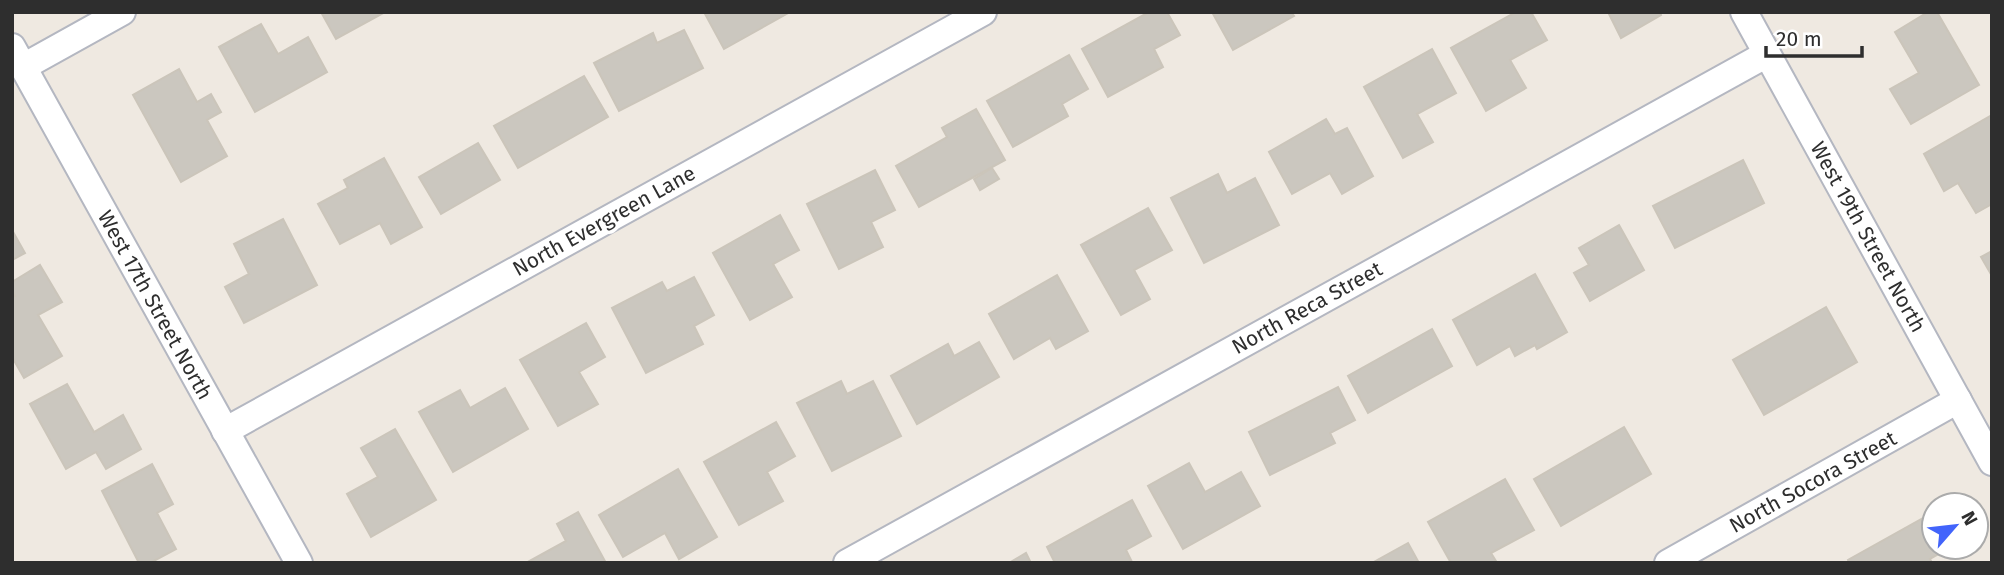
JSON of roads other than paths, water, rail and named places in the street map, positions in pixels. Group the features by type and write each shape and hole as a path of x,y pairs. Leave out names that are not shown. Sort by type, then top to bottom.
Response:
{"street":[{"path":"18,57 122,12"},
{"name":"North Evergreen Lane","path":"225,431 983,12"},
{"name":"West 19th Street North","path":"1744,12 1992,462"},
{"name":"North Reca Street","path":"847,563 1767,54"},
{"name":"West 17th Street North","path":"18,57 299,563"},
{"name":"North Socora Street","path":"1668,563 1958,400"}]}
